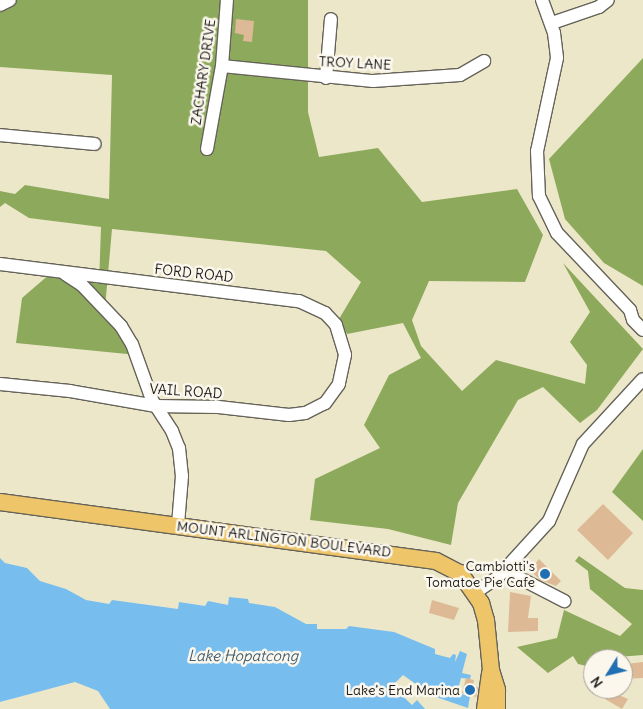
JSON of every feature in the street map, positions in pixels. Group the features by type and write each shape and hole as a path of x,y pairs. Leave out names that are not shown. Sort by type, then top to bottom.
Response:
{"main road":[{"name":"MOUNT ARLINGTON BOULEVARD","path":"0,502 416,556 450,567 476,592 486,620 491,670"},
{"path":"485,709 491,670"},
{"path":"491,670 497,690 497,709"}],"street":[{"path":"0,5 10,0"},
{"name":"ZACHARY DRIVE","path":"208,149 222,66 227,0"},
{"path":"542,0 552,23 556,70 536,151 540,196 557,233 637,311 633,320 643,330"},
{"path":"552,23 599,7 608,0"},
{"path":"326,78 331,19"},
{"name":"TROY LANE","path":"222,66 326,78 373,81 460,75 484,62"},
{"path":"0,135 95,144"},
{"name":"FORD ROAD","path":"0,264 283,298 313,305 336,325 343,341 344,365"},
{"path":"60,271 82,285 121,326 132,344 156,406 179,448 182,476 178,525"},
{"name":"VAIL ROAD","path":"0,384 70,391 156,406 305,413 317,409 335,393 344,365"},
{"path":"476,592 504,570 557,507 584,444 643,379"},
{"path":"504,570 564,601"}],"green space":[{"path":"0,0 308,0 308,112 319,157 378,148 422,202 517,189 543,235 525,282 429,281 412,320 421,346 462,391 496,360 585,384 587,365 570,342 590,312 563,263 643,349 597,410 580,423 543,387 518,400 458,503 451,545 388,529 310,520 315,479 380,448 364,425 389,375 421,358 403,323 347,334 339,319 361,282 326,251 112,229 105,308 137,355 16,343 22,298 51,273 99,284 101,227 29,218 5,203 0,207 0,191 15,194 25,185 109,199 112,75 0,67"},
{"path":"643,58 643,286 604,263 565,219 549,159"},
{"path":"643,449 643,521 612,492"},
{"path":"579,556 625,588 643,590 643,655 633,656 633,649 583,649 583,665 578,664 573,656 548,673 517,647 557,638 564,610 620,636 632,624 590,589 588,571 575,561"}],"water":[{"name":"Lake Hopatcong","path":"0,558 5,563 27,568 40,581 66,589 86,600 109,604 112,600 178,609 179,602 205,606 208,601 228,605 229,597 248,599 249,603 275,607 306,624 317,624 317,629 346,629 349,626 394,632 435,649 435,654 450,658 453,654 456,655 455,662 460,651 467,654 462,673 471,675 470,679 461,678 457,693 470,696 468,708 433,696 403,675 392,686 412,705 417,700 425,709 110,709 98,691 75,682 0,702"}],"building":[{"path":"236,19 254,21 252,42 243,41 244,35 235,33"},
{"path":"603,504 633,533 608,560 577,530"},
{"name":"Cambiotti's Tomatoe Pie Cafe","path":"539,559 561,581 556,586 540,580 530,570"},
{"path":"510,592 531,596 528,618 538,618 538,631 508,632"},
{"path":"432,600 459,608 454,620 429,613"},
{"path":"643,662 643,678 633,678 633,663"},
{"name":"Lake's End Marina","path":"466,678 474,680 473,686 478,687 476,697 462,693"},
{"path":"605,699 628,699 622,709"}],"place":[{"name":"Cambiotti's Tomatoe Pie Cafe","path":"545,574"},
{"name":"Lake's End Marina","path":"470,690"}]}
